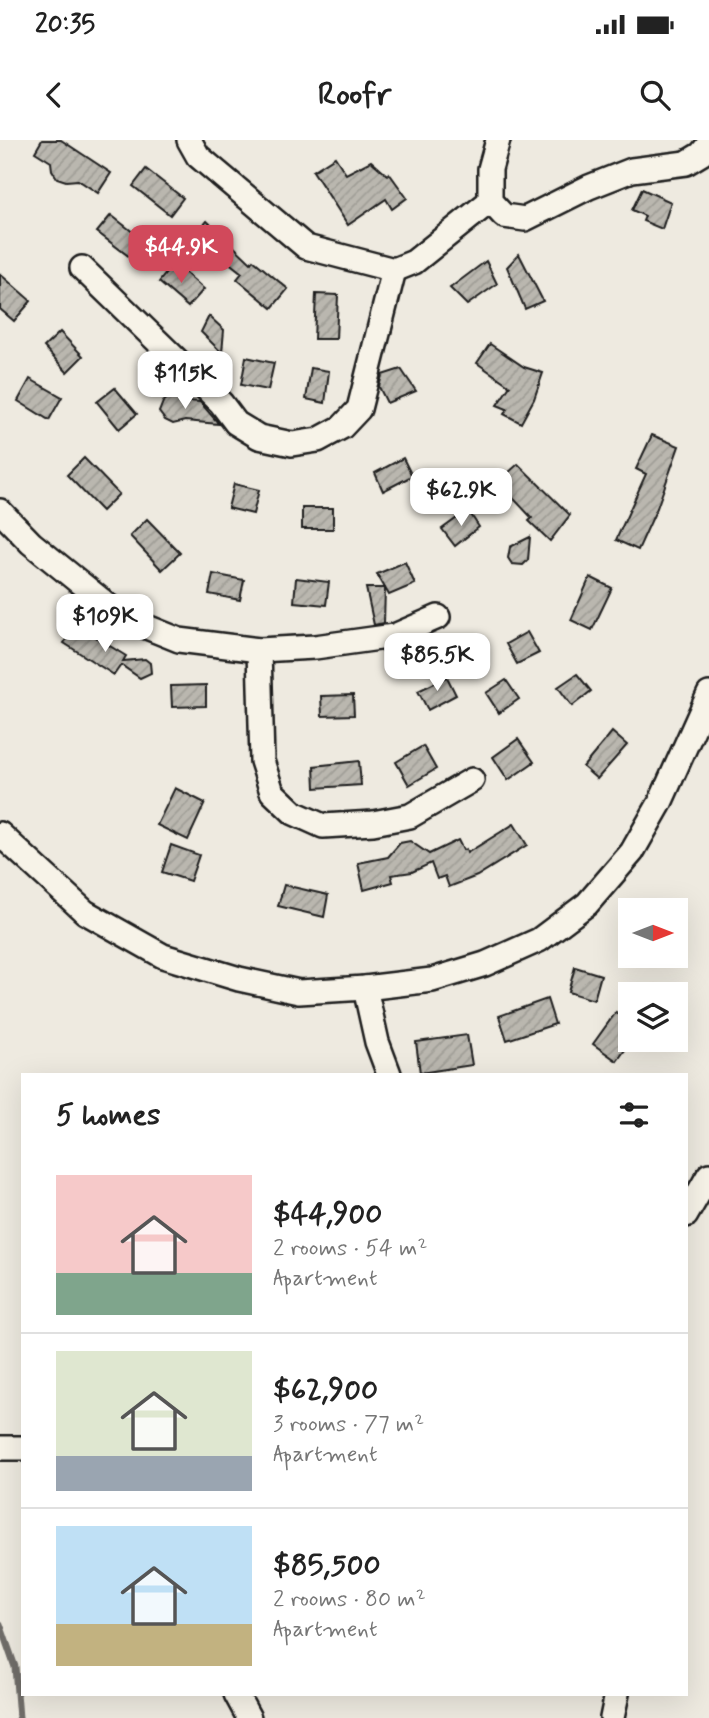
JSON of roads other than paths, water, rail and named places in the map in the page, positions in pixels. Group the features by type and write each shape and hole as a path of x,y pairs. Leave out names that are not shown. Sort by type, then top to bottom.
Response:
{"street":[{"path":"190,140 198,156 306,247 394,270 414,262 490,201"},
{"path":"498,140 490,169 490,201 504,216 525,219 589,187 632,170 686,163 701,154 709,144"},
{"path":"82,268 221,403 236,423 259,437 292,444 318,440 342,427 359,409 394,270"},
{"path":"0,510 31,543 122,617 179,640 259,650 315,647 394,636 438,617"},
{"path":"259,650 262,761 272,792 294,813 323,825 373,823 410,816 472,780"},
{"path":"0,834 85,912 163,956 239,979 299,992 432,980 485,964 539,940 587,904 632,852 660,803 709,694"},
{"path":"365,988 377,1042 388,1073"},
{"path":"688,1212 709,1175"},
{"path":"0,1448 21,1447"},
{"path":"237,1696 249,1718"},
{"path":"612,1718 617,1696"}],"waterway":[{"path":"0,1624 15,1667 19,1718"}]}
